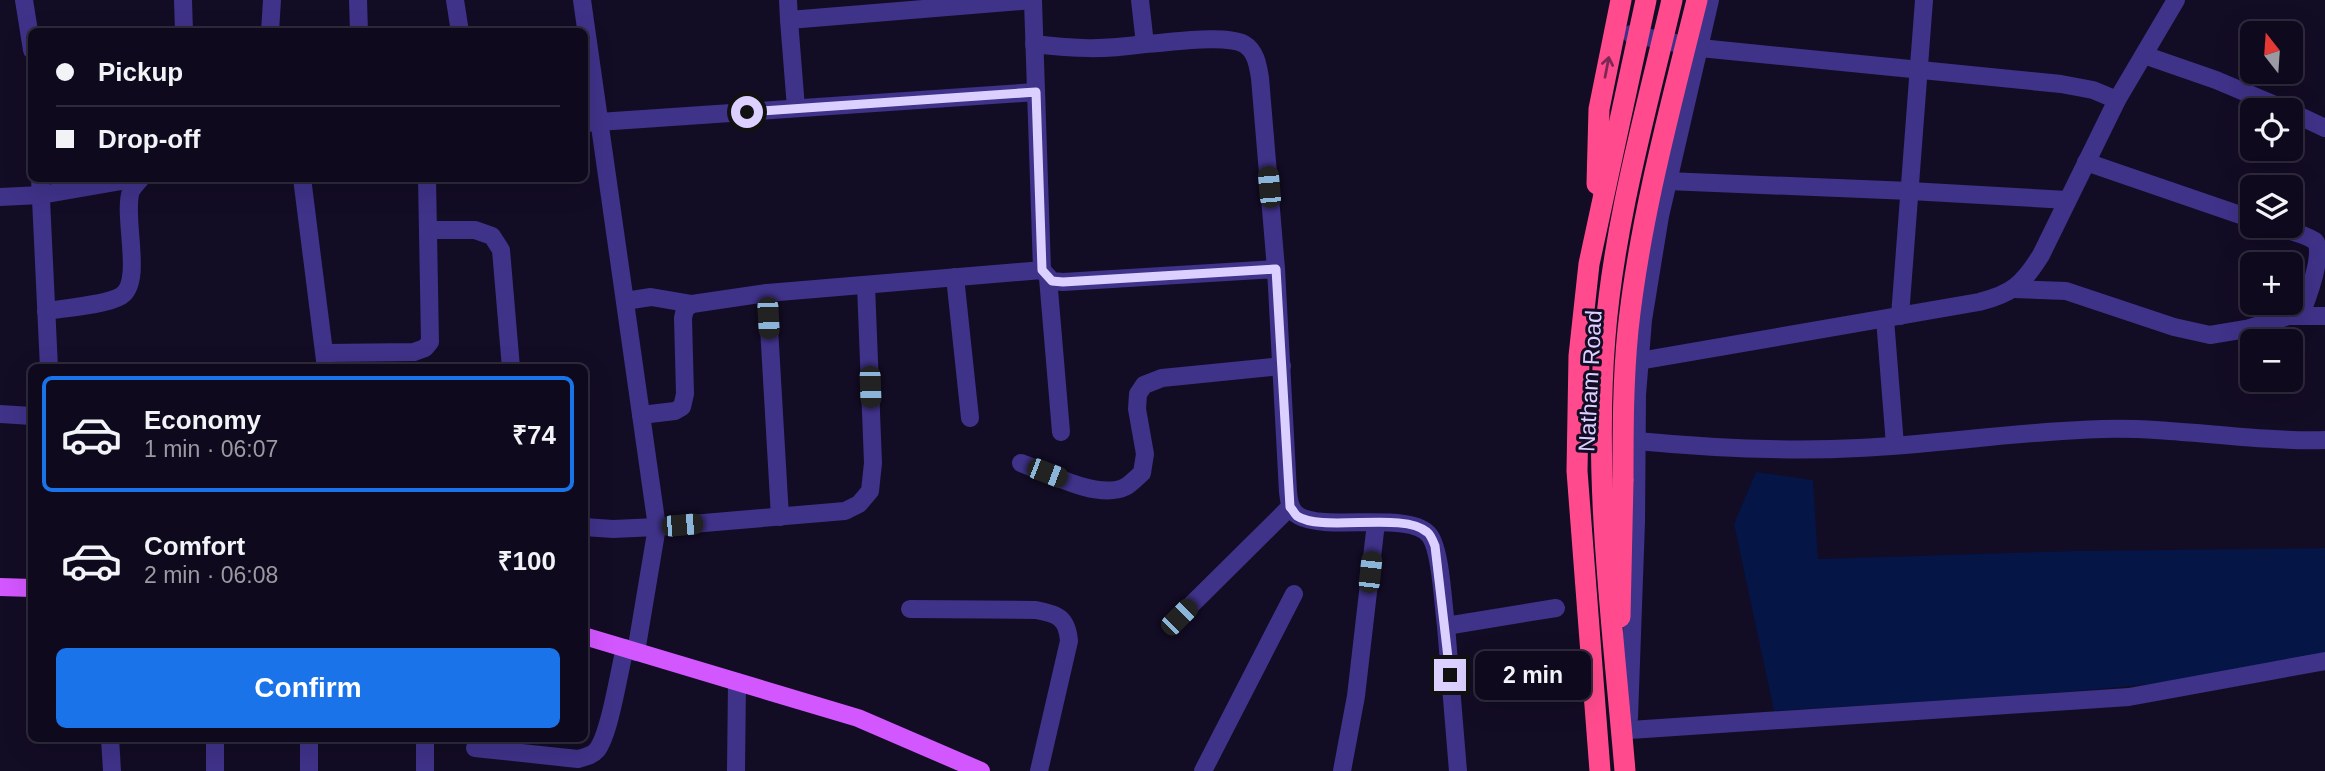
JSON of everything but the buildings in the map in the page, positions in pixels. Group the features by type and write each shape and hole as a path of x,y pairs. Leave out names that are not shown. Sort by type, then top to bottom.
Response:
{"highway":[{"path":"1597,184 1599,109 1621,0"},
{"path":"1600,771 1577,471 1579,356 1589,264 1646,0"},
{"path":"1625,771 1604,505 1602,439 1605,338 1615,254 1672,0"},
{"path":"1620,617 1625,368 1634,285 1648,204 1697,0"}],"main road":[{"name":"Natham Road","path":"1593,771 1572,511 1570,402 1575,313 1597,184 1639,0"},
{"name":"Natham Road","path":"1633,771 1611,474 1611,384 1627,237 1682,0"},
{"path":"0,587 28,588"},
{"path":"588,637 858,718 981,771"}],"street":[{"path":"24,0 28,28"},
{"path":"183,0 184,28"},
{"path":"270,28 272,0"},
{"path":"358,0 359,28"},
{"path":"455,0 459,28"},
{"path":"582,0 584,28"},
{"path":"788,0 796,108"},
{"path":"789,20 1033,0 1045,274 1061,432"},
{"path":"1140,0 1145,44"},
{"path":"1710,0 1667,181 1648,276 1639,361 1629,724 2129,697 2325,661"},
{"path":"1895,446 1893,317 1910,191 1924,0"},
{"path":"1639,361 1997,298 2014,289 2025,279 2041,255 2117,100 2176,0"},
{"path":"1631,34 1700,48 2061,84 2103,93 2117,100"},
{"path":"1034,44 1108,49 1226,39 1245,45 1256,58 1276,269 1290,507 1297,516 1314,521 1411,525 1429,533 1435,546 1446,626 1458,771"},
{"path":"2144,55 2258,98"},
{"path":"475,748 578,759 589,757 598,749 630,650 657,527 625,301 592,122 588,73"},
{"path":"592,122 1036,92"},
{"path":"2303,118 2325,128"},
{"path":"2086,162 2240,215"},
{"path":"1667,181 2067,200"},
{"path":"0,197 41,187 96,182"},
{"path":"46,311 108,301 122,296 129,287 130,204 132,190 137,182"},
{"path":"303,182 326,360 414,352 425,348 430,342 427,182"},
{"path":"41,187 49,364"},
{"path":"428,230 475,230 492,236 497,243 501,250 511,364"},
{"path":"2303,236 2316,242 2321,248 2322,259 2303,309"},
{"path":"625,301 652,297 692,304 766,293 956,277 1045,274 1063,282 1276,269"},
{"path":"956,277 970,418"},
{"path":"588,527 657,527 779,517 845,511 859,504 870,491 873,463 866,285"},
{"path":"2014,289 2066,291 2174,327 2210,335 2225,334 2295,315"},
{"path":"766,293 779,517"},
{"path":"641,415 675,411 682,407 685,394 683,318 685,309 692,304"},
{"path":"2303,314 2325,316"},
{"path":"1021,463 1072,483 1102,491 1125,487 1142,473 1145,454 1137,409 1138,394 1144,385 1162,378 1282,366"},
{"path":"0,414 28,416"},
{"path":"1637,441 1761,450 1895,446 2017,433 2115,429 2178,430 2277,440 2325,440"},
{"path":"1179,617 1290,507"},
{"path":"1342,771 1356,696 1376,523"},
{"path":"1203,771 1294,594"},
{"path":"1446,626 1556,608"},
{"path":"910,609 1036,610 1061,618 1068,629 1069,641 1039,771"},
{"path":"736,771 737,682"},
{"path":"110,742 112,771"},
{"path":"215,742 215,771"},
{"path":"309,742 309,771"},
{"path":"425,742 425,771"}],"shaded area":[{"path":"1756,472 1813,480 1818,559 2074,551 2325,548 2325,660 2119,687 1774,711 1734,524"}],"route":[{"path":"747,112 1036,92 1042,270 1052,281 1276,269 1290,507 1297,516 1314,521 1403,524 1419,527 1429,533 1435,546 1450,675"}]}
